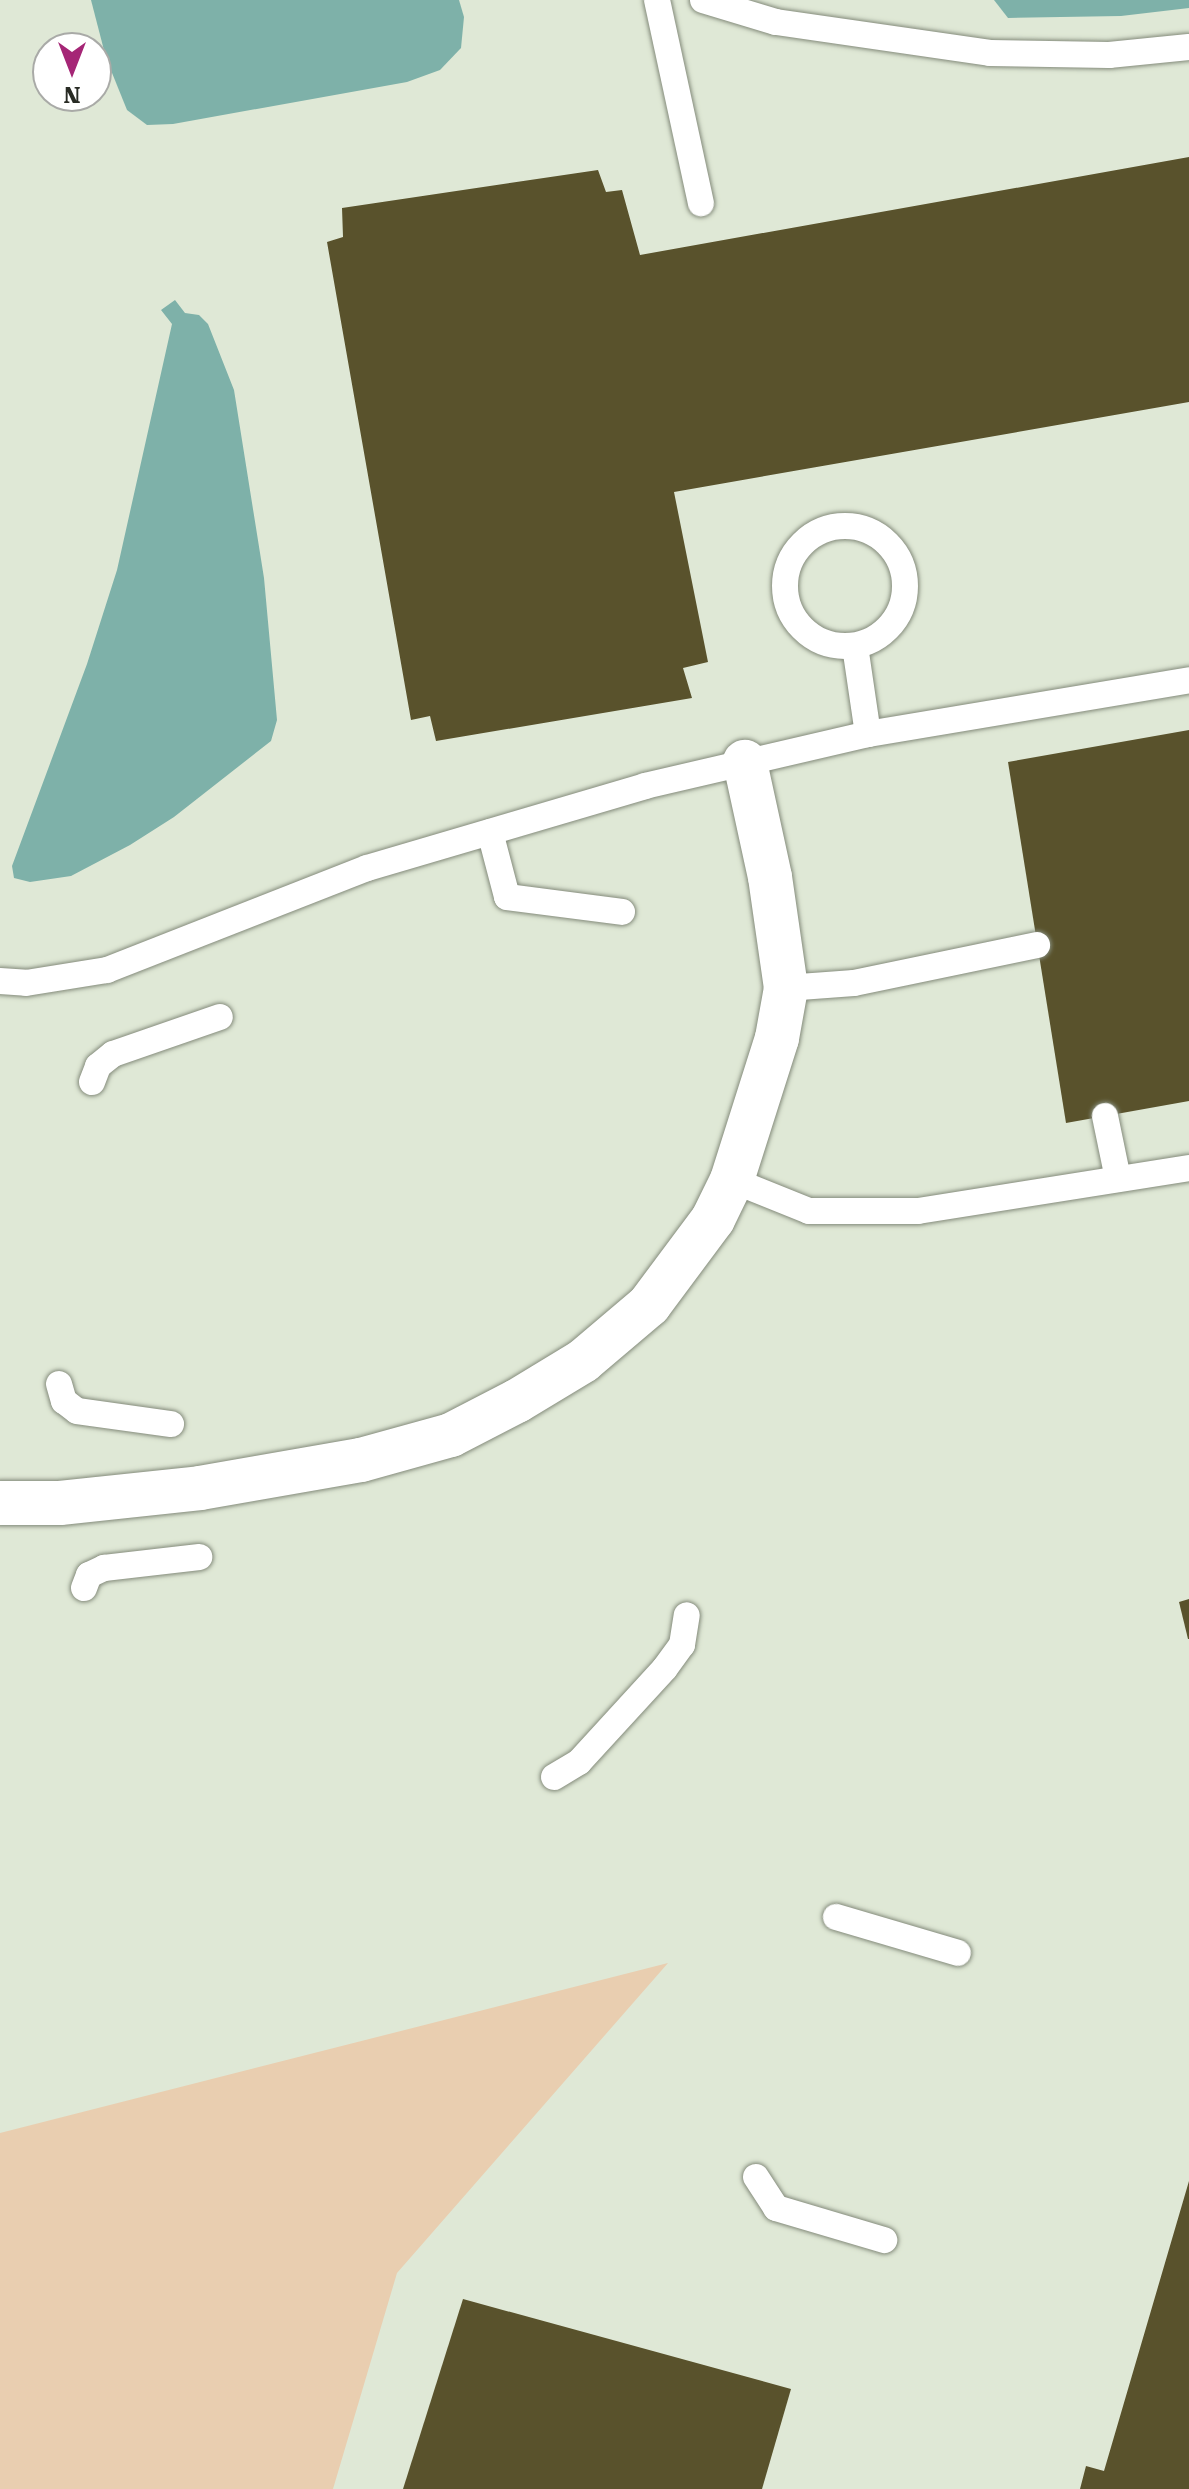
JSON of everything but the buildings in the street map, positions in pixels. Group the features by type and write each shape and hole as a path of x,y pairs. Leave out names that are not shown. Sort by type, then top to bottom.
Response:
{"street":[{"path":"0,1503 60,1503 189,1490 361,1460 451,1435 517,1401 583,1361 649,1305 713,1219 732,1180 777,1038 786,988 770,877 745,762"}],"lane":[{"path":"657,0 701,203"},
{"path":"703,0 776,22 886,41 990,53 1109,55 1189,47"},
{"path":"852,526 871,531 887,542 898,557 905,575 905,595 900,613 889,628 873,640 855,646 836,646 803,630 791,615 785,597 790,560 815,533 833,527 852,526"},
{"path":"855,646 868,734"},
{"path":"0,981 26,983 107,970 367,868 645,786 868,734 1189,680"},
{"path":"490,832 507,897 622,912"},
{"path":"786,988 854,983 1037,945"},
{"path":"92,1082 98,1066 113,1054 220,1017"},
{"path":"1105,1116 1118,1179"},
{"path":"732,1180 809,1211 918,1211 1189,1168"},
{"path":"59,1384 64,1401 77,1411 171,1424"},
{"path":"84,1588 89,1575 104,1568 199,1557"},
{"path":"554,1777 579,1762 665,1668 682,1645 687,1615"},
{"path":"836,1917 958,1953"},
{"path":"756,2177 776,2208 884,2240"}],"shaded area":[{"path":"668,1963 397,2273 333,2489 0,2489 0,2133"}],"water":[{"path":"91,0 459,0 464,17 461,48 440,70 407,82 173,124 147,125 127,110 112,73 112,32 99,32"},
{"path":"994,0 1189,0 1189,8 1121,16 1008,18"},
{"path":"175,300 185,313 199,315 208,324 234,390 264,578 277,720 271,741 174,817 130,845 71,876 30,882 14,878 12,866 87,664 117,570 172,324 161,310"}]}
